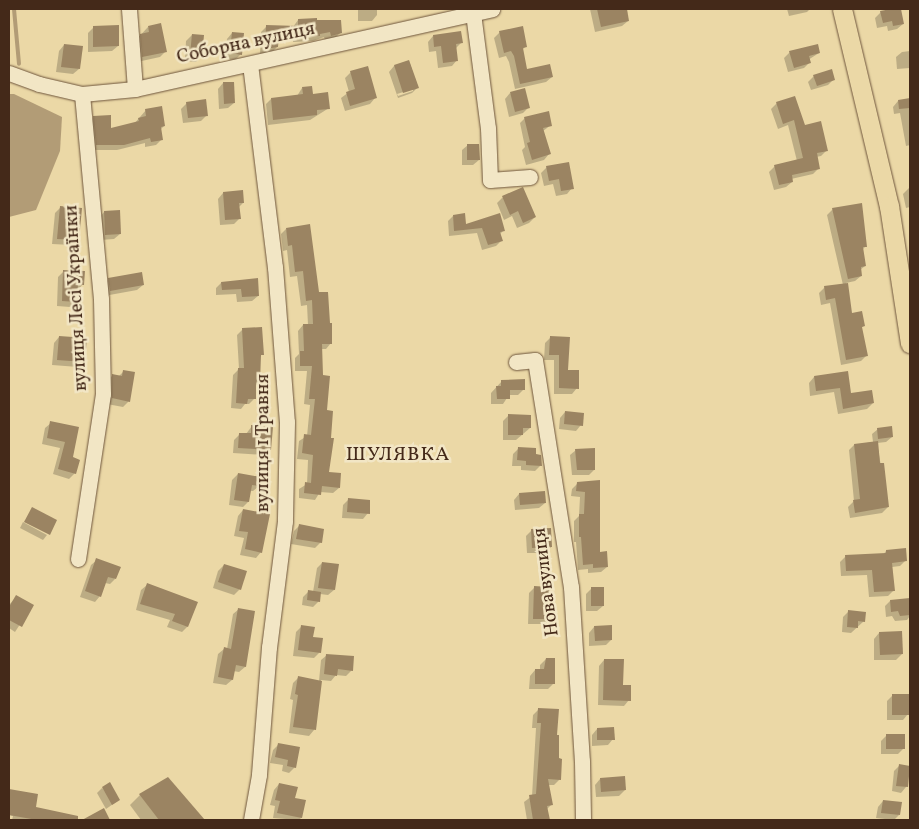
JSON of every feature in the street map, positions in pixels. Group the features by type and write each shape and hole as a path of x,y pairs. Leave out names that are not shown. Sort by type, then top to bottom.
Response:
{"main road":[{"path":"842,9 889,206 910,343"}],"street":[{"path":"129,9 135,89"},
{"name":"Соборна вулиця","path":"9,73 39,84 82,94 135,89 492,9"},
{"path":"473,13 488,128 490,180 530,177"},
{"name":"вулиця 1 Травня","path":"250,64 275,267 287,422 285,520 269,647 259,775 251,820"},
{"name":"вулиця Лесі Українки","path":"78,559 103,394 101,299 82,94"},
{"name":"Нова вулиця","path":"516,362 535,360 571,587 582,761 583,820"}],"shaded area":[{"path":"9,94 14,94 62,117 60,151 36,210 9,217"}],"building":[{"path":"597,9 627,9 629,21 601,27"},
{"path":"901,9 904,24 893,26 892,21 883,23 880,11"},
{"path":"317,18 317,20 341,20 342,33 331,36 330,32 320,34 320,36 299,37 298,32 279,37 278,47 265,49 266,25 298,26 298,19"},
{"path":"161,23 167,52 142,57 140,34 149,32 148,26"},
{"path":"119,25 119,46 93,47 93,26"},
{"path":"523,26 527,47 523,48 527,69 550,64 553,77 520,84 514,56 511,51 504,53 499,31"},
{"path":"461,31 463,43 456,44 458,61 443,63 441,46 434,47 433,35"},
{"path":"232,32 244,33 242,55 230,53"},
{"path":"192,34 204,35 202,57 190,55"},
{"path":"64,44 83,46 80,69 61,67"},
{"path":"818,44 820,53 809,56 811,63 794,68 789,51"},
{"path":"409,60 419,88 403,93 394,65"},
{"path":"368,66 377,98 350,106 346,92 355,89 350,71"},
{"path":"832,69 835,80 817,86 813,75"},
{"path":"223,82 234,82 235,103 224,104"},
{"path":"312,86 313,94 328,92 330,109 317,110 317,115 273,120 271,98 303,94 302,87"},
{"path":"525,88 530,108 515,112 510,92"},
{"path":"795,96 805,125 821,121 828,151 817,153 820,169 792,175 793,182 779,185 774,165 803,158 794,120 783,124 776,102"},
{"path":"910,98 910,108 899,109 898,100"},
{"path":"206,99 208,116 188,118 186,102"},
{"path":"162,106 165,126 161,127 163,140 151,142 150,138 124,145 96,145 93,116 111,115 111,128 139,121 138,118 146,116 145,109"},
{"path":"549,111 552,126 543,128 551,154 532,160 527,143 530,142 524,117"},
{"path":"467,144 479,144 480,160 467,160"},
{"path":"569,162 574,189 561,191 559,179 549,181 546,166"},
{"path":"523,187 536,217 523,223 518,211 510,215 502,196"},
{"path":"243,190 244,203 239,203 241,219 225,220 223,192"},
{"path":"862,203 867,247 863,247 866,266 861,267 862,276 848,279 832,208"},
{"path":"60,206 82,208 79,240 57,239"},
{"path":"120,210 121,234 105,235 104,211"},
{"path":"465,213 466,224 500,213 505,231 500,232 503,241 488,245 482,228 454,231 453,215"},
{"path":"310,224 319,292 328,292 330,323 332,323 332,344 322,344 323,375 330,376 327,410 333,411 331,438 334,438 329,472 341,473 340,488 322,486 321,495 304,493 305,482 311,483 313,455 302,453 304,434 311,435 315,399 309,399 312,366 300,366 300,351 304,351 303,324 313,324 312,300 306,301 303,271 295,272 292,245 288,246 286,228"},
{"path":"63,270 85,271 84,285 78,285 77,302 62,301"},
{"path":"142,272 144,285 110,291 108,278"},
{"path":"258,278 259,296 242,297 241,289 222,290 221,282"},
{"path":"848,283 852,313 862,311 865,326 862,327 868,356 846,360 835,298 826,300 824,286"},
{"path":"262,327 264,355 261,355 260,383 256,383 256,399 248,399 247,404 236,403 238,368 244,368 242,328"},
{"path":"59,336 87,338 85,362 57,360"},
{"path":"550,336 570,337 568,370 579,370 579,389 559,388 559,355 549,355"},
{"path":"123,370 135,372 130,402 112,398 112,374 122,376"},
{"path":"848,371 851,393 872,390 874,403 843,409 840,388 816,391 814,376"},
{"path":"525,379 525,390 510,390 510,399 497,399 496,386 501,386 501,380"},
{"path":"565,411 584,413 583,426 564,424"},
{"path":"508,414 531,415 531,428 523,428 523,435 508,435"},
{"path":"50,421 79,427 73,457 80,460 76,474 58,469 65,442 47,438"},
{"path":"251,425 273,427 271,450 238,448 239,433 251,433"},
{"path":"892,426 893,437 878,439 877,428"},
{"path":"878,441 880,463 884,463 889,507 855,513 853,500 860,499 854,444"},
{"path":"518,447 536,448 536,454 541,455 542,466 526,465 526,461 517,460"},
{"path":"595,448 595,470 577,470 575,449"},
{"path":"238,473 261,477 260,486 252,485 249,502 234,500"},
{"path":"600,480 600,552 607,551 608,567 593,568 593,564 583,565 581,537 579,537 579,514 584,514 585,492 576,491 577,482"},
{"path":"545,491 546,503 520,505 519,493"},
{"path":"348,498 370,500 370,514 347,512"},
{"path":"32,507 57,520 50,535 24,522"},
{"path":"243,509 270,514 262,553 245,549 248,532 239,531"},
{"path":"299,524 324,529 322,543 296,539"},
{"path":"551,528 552,547 532,548 531,529"},
{"path":"906,548 907,561 892,563 895,591 874,592 872,570 846,571 845,555 886,553 886,550"},
{"path":"96,558 121,567 116,579 108,577 101,597 85,591"},
{"path":"322,562 339,564 335,590 318,588"},
{"path":"224,564 247,571 241,590 218,582"},
{"path":"147,583 198,602 188,627 172,621 175,614 140,604"},
{"path":"534,586 549,587 550,600 555,601 554,619 533,619"},
{"path":"591,587 604,587 604,606 591,606"},
{"path":"308,590 321,592 320,602 307,600"},
{"path":"16,595 34,605 22,627 9,620 9,607"},
{"path":"910,598 910,615 900,616 898,611 891,612 890,600"},
{"path":"238,608 255,611 246,667 236,665 233,680 218,677 224,647 231,649"},
{"path":"848,610 866,612 865,622 858,621 858,628 847,627"},
{"path":"301,625 315,627 313,637 323,638 321,653 298,650"},
{"path":"612,625 612,640 595,641 594,626"},
{"path":"902,631 903,654 880,655 879,632"},
{"path":"326,654 354,656 353,671 338,669 337,676 324,674"},
{"path":"546,658 555,658 555,684 535,684 535,669 544,669"},
{"path":"604,659 624,659 623,685 631,685 631,701 603,700"},
{"path":"298,676 322,681 316,730 293,727 298,695 295,694"},
{"path":"892,694 909,694 909,715 892,715"},
{"path":"538,708 559,709 557,735 559,735 559,758 562,759 561,780 548,779 553,805 547,806 550,820 533,820 529,795 536,794 541,723 537,723"},
{"path":"614,727 615,740 597,740 597,728"},
{"path":"886,734 905,734 905,749 886,749"},
{"path":"278,743 300,747 296,768 287,766 288,760 275,757"},
{"path":"899,764 910,766 908,787 896,786"},
{"path":"625,776 626,790 601,792 600,778"},
{"path":"168,777 205,820 159,820 139,794"},
{"path":"110,782 120,800 112,805 102,787"},
{"path":"279,783 298,787 295,798 306,800 302,818 277,813 280,801 275,800"},
{"path":"9,789 38,794 36,807 78,816 78,820 37,820 9,815"},
{"path":"883,800 902,802 900,815 881,813"},
{"path":"104,808 110,820 82,820"}],"waterway":[{"path":"14,9 19,64"}],"district":[{"name":"ШУЛЯВКА","path":"398,455"}]}
